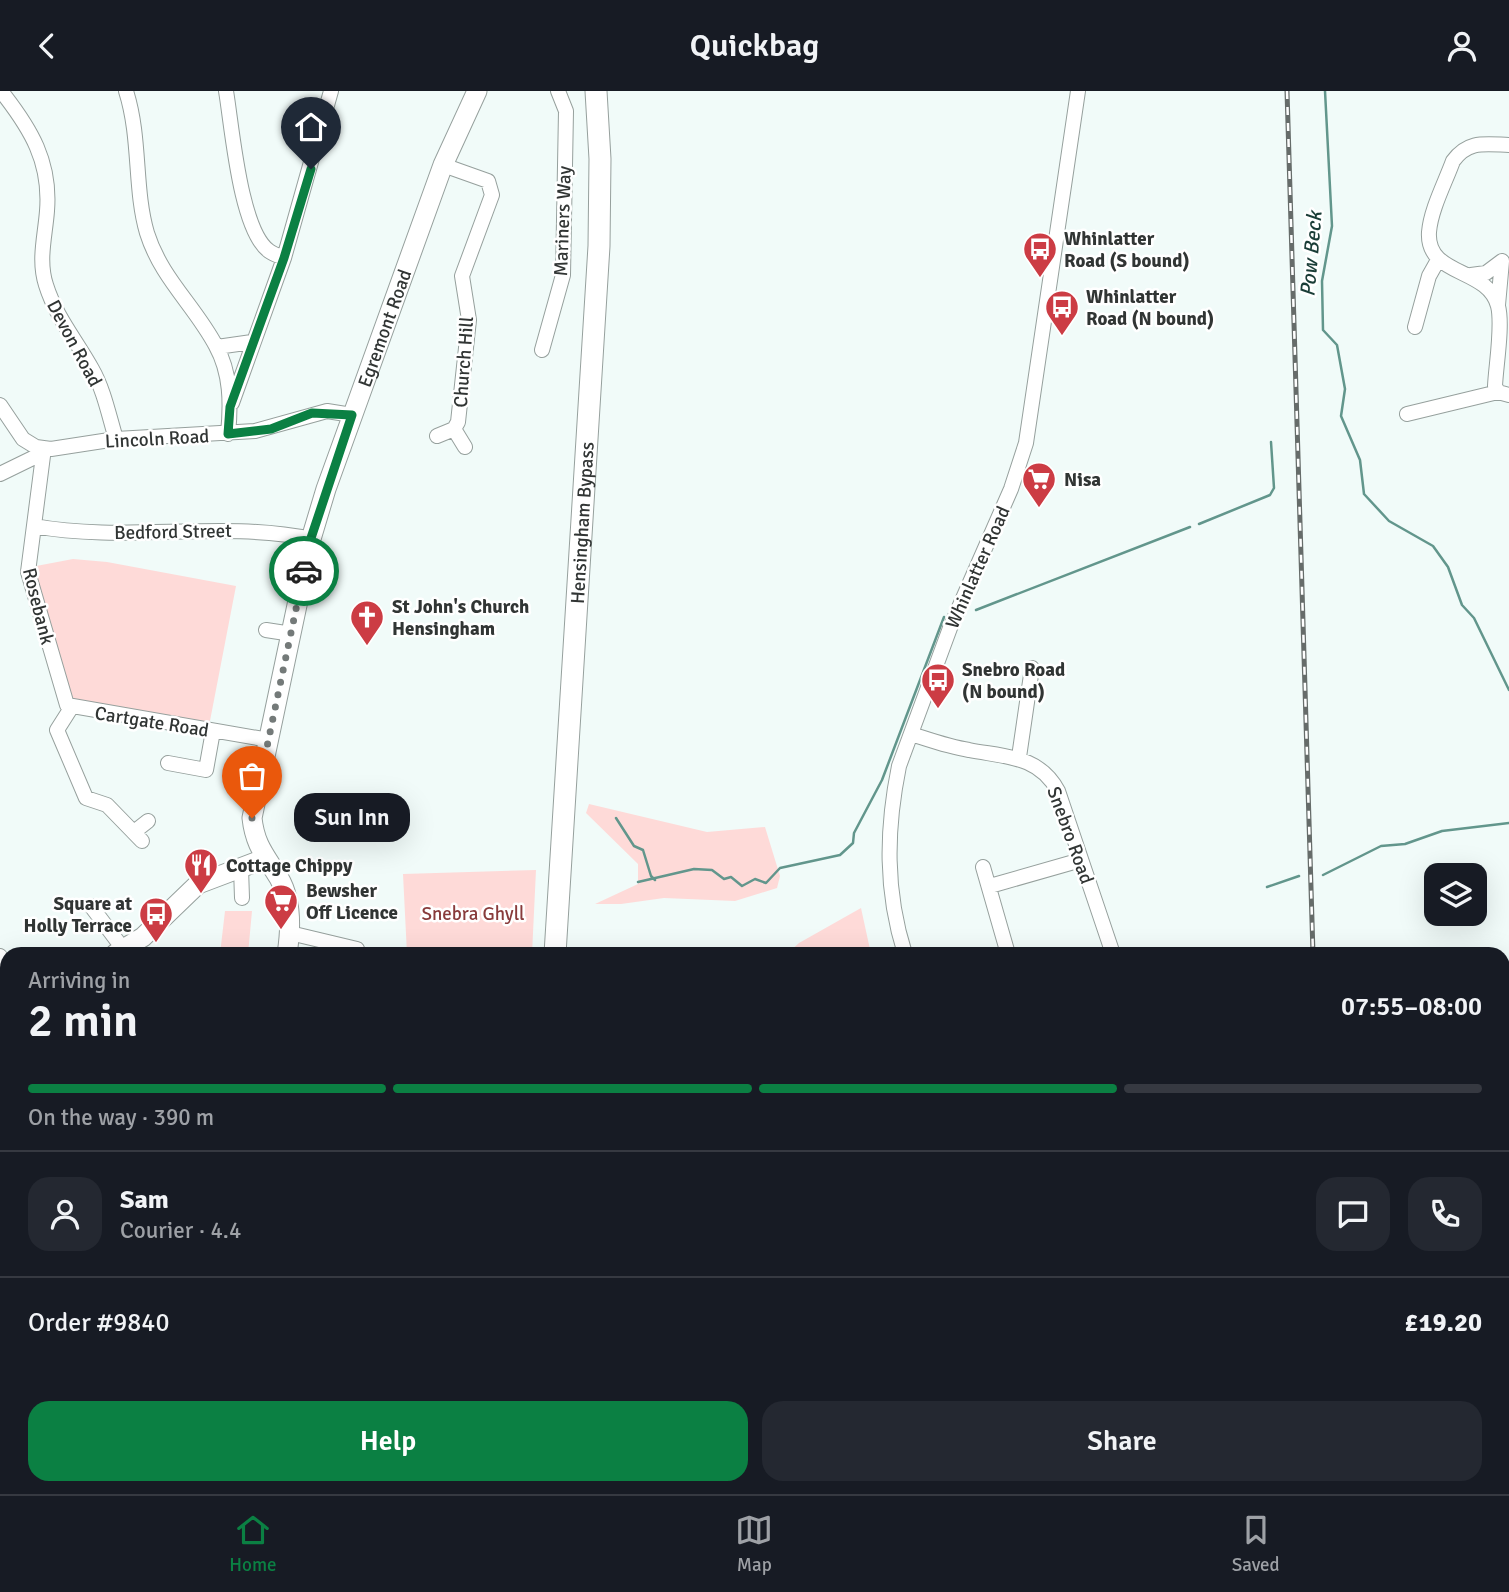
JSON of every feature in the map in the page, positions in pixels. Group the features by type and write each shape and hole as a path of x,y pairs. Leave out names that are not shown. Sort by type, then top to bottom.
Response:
{"highway":[{"name":"Hensingham Bypass","path":"555,947 598,246 600,159 596,91"}],"main road":[{"name":"Egremont Road","path":"288,947 288,904 280,879 264,859 252,818 311,538 352,415 405,276 443,165 477,91"},
{"path":"127,947 143,937 198,884 264,859"}],"street":[{"name":"Devon Road","path":"1,91 24,120 41,151 47,187 41,262 45,281 57,315 93,370 116,439"},
{"path":"126,91 135,127 146,229 154,253 168,278 217,347 229,387 228,434"},
{"path":"226,91 238,171 252,226 268,250 284,258"},
{"path":"230,407 284,258 331,91"},
{"name":"Mariners Way","path":"542,350 563,275 566,111 558,91"},
{"name":"Whinlatter Road","path":"903,947 893,908 888,862 895,785 950,628 1011,489 1026,443 1033,414 1078,91"},
{"path":"1498,307 1489,289 1471,275 1448,268 1438,260 1429,234 1452,160 1467,146 1509,145"},
{"name":"Church Hill","path":"437,436 454,429 458,422 469,320 462,276 492,195 488,181 443,165"},
{"path":"1415,327 1429,276 1438,260"},
{"path":"1471,275 1486,273 1502,261 1495,386 1503,394"},
{"path":"217,347 252,342"},
{"path":"1407,414 1503,394"},
{"path":"0,405 23,439 43,451"},
{"name":"Lincoln Road","path":"43,451 116,439 228,434 271,429 312,413 352,415"},
{"name":"Church Hill","path":"454,429 465,447"},
{"path":"0,474 43,451"},
{"name":"Rosebank","path":"43,451 27,561 30,583 61,687 74,708"},
{"name":"Bedford Street","path":"34,526 121,533 250,529 311,538"},
{"path":"266,630 292,634"},
{"path":"1019,757 1032,668"},
{"path":"74,708 57,730 86,798 107,805 138,837 148,821"},
{"name":"Cartgate Road","path":"74,708 269,740"},
{"path":"168,763 206,771 213,731"},
{"name":"Snebro Road","path":"911,734 968,750 1019,757 1039,768 1053,781 1111,947"},
{"path":"990,885 1081,860"},
{"path":"983,867 1006,947"},
{"path":"241,868 242,898"},
{"path":"91,906 116,947"},
{"path":"290,933 349,947"}],"green space":[{"path":"73,559 107,562 236,586 209,726 82,706 71,698 31,567"},
{"path":"589,804 707,832 765,827 780,876 777,888 735,901 664,898 621,904 595,904 638,884 638,864 586,813"},
{"name":"Snebra Ghyll","path":"536,870 532,947 407,947 403,874"},
{"path":"861,908 869,947 795,947"},
{"path":"225,911 252,911 249,947 221,947"}],"waterway":[{"name":"Pow Beck","path":"1325,91 1332,226 1322,281 1323,330 1337,345 1345,389 1341,416 1360,460 1364,494 1389,521 1433,546 1448,567 1462,605 1474,618 1509,690"},
{"path":"1199,524 1270,495 1274,488 1271,442"},
{"path":"976,610 1190,527"},
{"path":"638,882 694,869 712,870 724,879 731,877 742,886 755,879 766,883 780,868 840,855 853,843 854,833 882,780 944,617"},
{"path":"616,818 634,846 643,850 651,876 655,880"},
{"path":"1323,875 1381,846 1405,844 1442,831 1509,823"},
{"path":"1267,887 1299,876"}],"railway":[{"path":"1287,91 1313,947"}],"way so far":[{"path":"252,818 288,658 304,571"}],"place":[{"name":"Whinlatter Road (S bound)","path":"1040,279"},
{"name":"Whinlatter Road (N bound)","path":"1062,337"},
{"name":"Nisa","path":"1039,509"},
{"name":"St John's Church Hensingham","path":"367,647"},
{"name":"Snebro Road (N bound)","path":"938,710"},
{"name":"Sun Inn","path":"252,818"},
{"name":"Cottage Chippy","path":"201,895"},
{"name":"Bewsher Off Licence","path":"281,931"},
{"name":"Square at Holly Terrace","path":"156,944"}],"route":[{"path":"304,571 311,538 352,415 327,411 312,413 271,429 228,434 230,407 284,258 311,169"}]}
